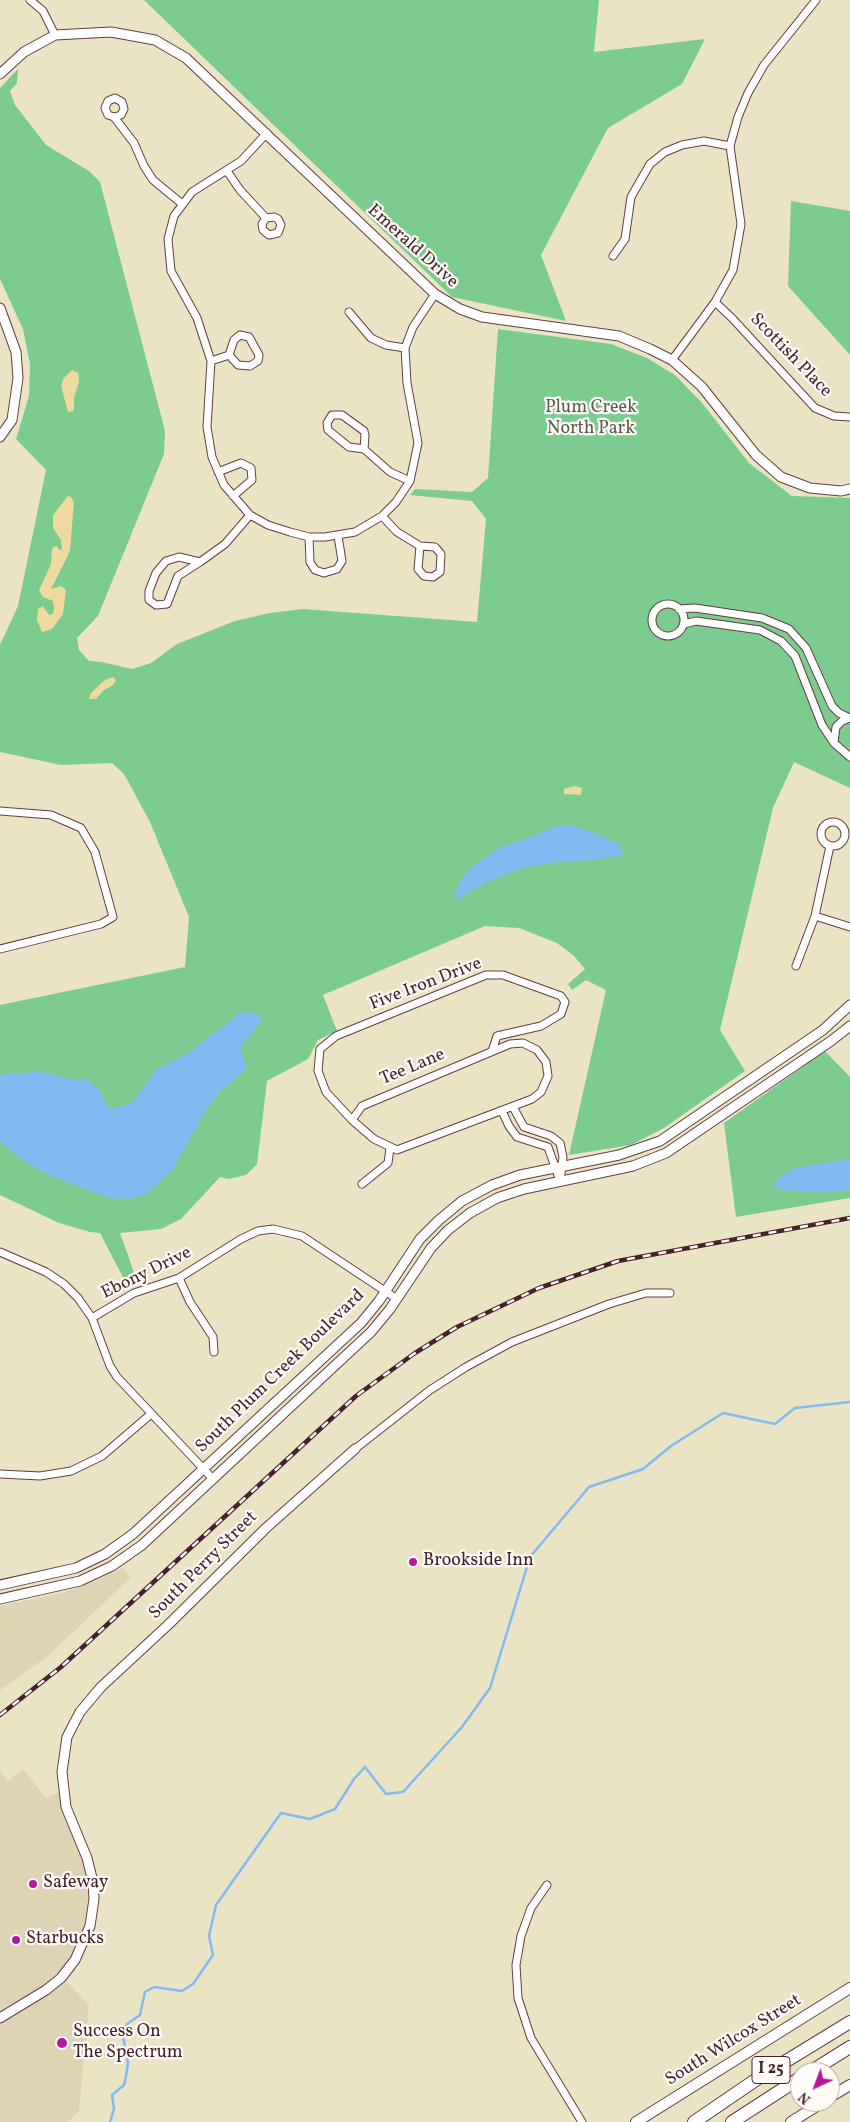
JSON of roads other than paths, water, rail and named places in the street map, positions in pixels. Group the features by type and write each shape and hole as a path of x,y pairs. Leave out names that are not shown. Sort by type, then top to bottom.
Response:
{"highway":[{"name":"I 25","path":"694,2122 760,2077 850,2022"},
{"name":"I 25","path":"826,2062 850,2047"},
{"name":"I 25","path":"732,2122 790,2084"}],"main road":[{"name":"South Wilcox Street","path":"636,2122 850,1988"},
{"path":"792,2122 808,2112"}],"street":[{"path":"30,0 43,11 55,35"},
{"path":"672,360 715,302 733,270 739,245 741,224 730,146 738,117 748,92 764,65 816,0"},
{"name":"Emerald Drive","path":"0,74 24,52 55,35 111,32 155,40 186,58 435,294 460,309 482,317 619,336 672,360 702,387 756,455 781,477 810,488 841,491 850,489"},
{"path":"114,117 134,143 144,166 153,180 182,203"},
{"path":"267,133 253,150 227,171 192,192 174,216 168,238 170,271 197,318 211,361 207,426 212,457 218,472 233,496 250,515 268,525 309,537 338,536 355,532 382,516 396,502 410,481 418,443 406,378 405,348 413,327 435,294"},
{"path":"613,256 625,239 631,197 650,164 665,152 682,145 704,141 730,146"},
{"path":"227,171 240,190 266,218"},
{"name":"Scottish Place","path":"715,302 815,408 834,416 850,417"},
{"path":"0,308 16,352 18,378 12,420 0,437"},
{"path":"349,312 371,338 386,345 405,348"},
{"path":"211,361 228,355 234,340 240,336 249,337 259,355 258,361 250,366 238,365 228,355"},
{"path":"364,448 364,431 342,415 332,415 327,422 328,430 349,447 364,448 390,472 410,481"},
{"path":"218,472 241,463 251,468 252,480 233,496"},
{"path":"200,562 179,557 166,561 156,573 149,591 149,600 156,605 167,604 178,576 200,562 225,544 250,515"},
{"path":"382,516 397,532 420,546 435,547 441,554 440,572 433,577 424,576 418,568 420,546"},
{"path":"309,537 310,562 315,570 324,573 337,569 342,561 338,536"},
{"path":"679,609 682,613 684,624 679,632 668,636 658,632 654,626 654,615 658,608 668,604 679,609 695,608 762,618 789,629 806,648 832,706 839,713 850,718"},
{"path":"684,624 696,621 760,630 781,641 794,656 822,725 834,744 850,757"},
{"path":"834,744 836,727 842,721 850,718"},
{"path":"0,811 51,815 81,828 96,852 113,918 101,924 0,950"},
{"path":"796,966 815,916 830,846"},
{"path":"815,916 850,927"},
{"name":"Five Iron Drive","path":"352,1120 326,1092 318,1071 320,1049 336,1036 486,975 502,975 561,996 565,1002 561,1014 541,1026 497,1036 492,1051"},
{"name":"South Plum Creek Boulevard","path":"0,1585 67,1570 105,1554 133,1534 346,1337 371,1311 420,1239 450,1210 492,1185 559,1167 629,1153 672,1134 823,1030 850,1005"},
{"name":"South Plum Creek Boulevard","path":"0,1599 70,1584 112,1566 142,1545 356,1347 382,1320 431,1248 464,1217 497,1198 524,1189 633,1166 666,1153 831,1041 850,1026"},
{"name":"Tee Lane","path":"352,1120 362,1106 492,1051 510,1044 523,1043 537,1050 546,1062 548,1076 541,1092 532,1099 513,1107"},
{"path":"352,1120 374,1140 397,1150 513,1107 524,1127 556,1139 562,1149 559,1167 560,1181"},
{"path":"502,1111 517,1137 548,1147 559,1167"},
{"path":"362,1184 388,1163 390,1148"},
{"name":"Ebony Drive","path":"92,1318 134,1293 178,1278 241,1239 258,1231 273,1229 302,1236 397,1299"},
{"path":"0,1252 46,1272 64,1284 92,1318 110,1366 213,1479"},
{"path":"178,1278 190,1302 213,1337 214,1352"},
{"name":"South Perry Street","path":"0,2018 46,1990 61,1978 74,1960 90,1926 94,1899 91,1871 66,1806 62,1772 67,1737 80,1712 100,1687 169,1624 272,1522 355,1448 430,1390 466,1367 512,1342 609,1304 646,1293 670,1293"},
{"path":"0,1474 40,1476 71,1471 102,1456 152,1414"},
{"path":"546,1885 531,1908 521,1936 516,1965 518,1998 525,2026 538,2051 582,2122"}],"water":[{"path":"561,825 572,825 600,835 620,845 623,855 592,860 556,862 519,869 485,883 459,899 454,896 461,879 475,864 500,848"},
{"path":"240,1013 258,1014 262,1020 242,1045 241,1052 246,1069 221,1091 206,1110 173,1169 148,1193 130,1199 109,1198 46,1174 19,1158 0,1141 0,1075 34,1072 49,1073 63,1078 90,1080 92,1085 99,1089 109,1109 118,1108 134,1101 156,1070 190,1052"},
{"path":"850,1159 850,1190 822,1192 779,1190 774,1186 777,1179 794,1168"}],"waterway":[{"path":"110,2122 114,2109 112,2095 124,2085 128,2063 122,2031 127,2024 140,2015 145,1992 154,1987 182,1991 193,1984 213,1955 209,1936 216,1905 281,1813 310,1819 335,1809 354,1779 365,1767 386,1794 403,1792 462,1727 490,1688 530,1557 589,1487 643,1469 671,1446 723,1413 775,1424 795,1408 850,1402"}],"railway":[{"path":"0,1715 61,1667 356,1396 415,1353 457,1327 539,1288 618,1261 850,1218"}],"place":[{"name":"Brookside Inn","path":"413,1562"},
{"name":"Safeway","path":"33,1884"},
{"name":"Starbucks","path":"16,1940"},
{"name":"Success On The Spectrum","path":"62,2043"}],"park label":[{"name":"Plum Creek North Park","path":"591,419"}]}
